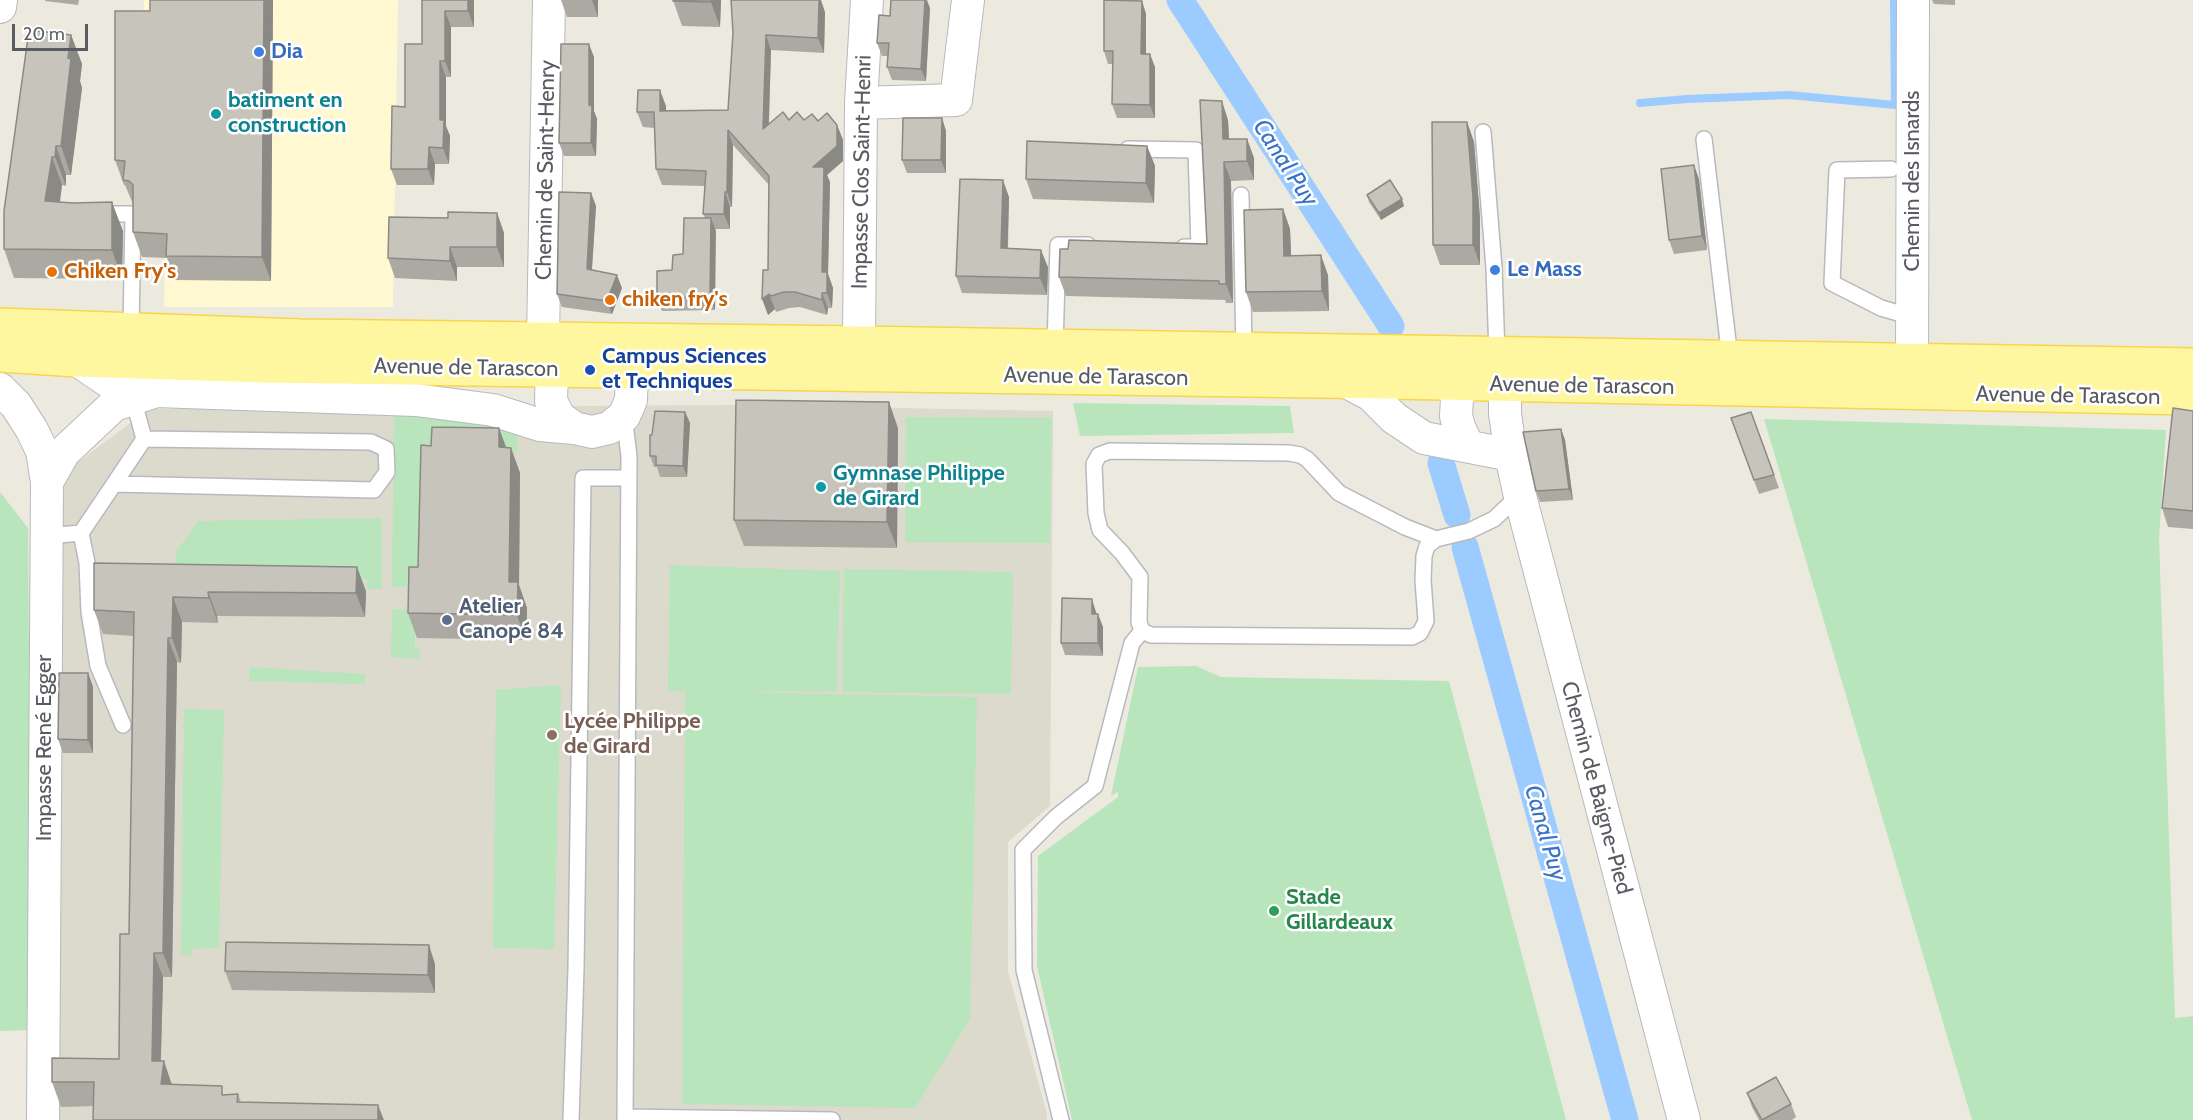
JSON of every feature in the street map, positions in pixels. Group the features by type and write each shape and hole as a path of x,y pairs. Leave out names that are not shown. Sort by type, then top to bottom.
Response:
{"main road":[{"name":"Avenue de Tarascon","path":"0,325 300,336 548,354 632,370 1345,381 1481,367 1730,358 2193,365"},
{"name":"Avenue de Tarascon","path":"0,355 77,360 266,366 859,343 1055,346 1244,350 1481,367 2193,398"}],"street":[{"path":"0,7 1,0"},
{"name":"Chemin de Saint-Henry","path":"549,0 548,354 551,401 559,417 574,428"},
{"name":"Impasse Clos Saint-Henri","path":"859,343 861,103 867,0"},
{"path":"861,103 956,100 968,0"},
{"name":"Chemin des Isnards","path":"1912,361 1913,0"},
{"path":"77,360 108,381 144,394 416,400 493,410 540,425 592,432 609,428 624,416 632,400 632,370"},
{"path":"1468,446 1456,416 1457,399 1481,367"},
{"name":"Chemin de Baigne-Pied","path":"1481,367 1505,414 1519,492 1684,1120"},
{"path":"1345,381 1371,395 1394,418 1424,438 1511,455"},
{"name":"Impasse René Egger","path":"0,389 16,405 32,430 42,451 47,482 43,1120"},
{"path":"47,482 64,452 82,434 114,405 144,394"}],"lane":[{"path":"1481,367 1494,268 1483,132"},
{"path":"1704,140 1730,358"},
{"path":"1116,149 1196,150 1199,248 1164,247"},
{"path":"1891,169 1837,170 1832,283 1881,308 1912,317"},
{"path":"1241,195 1244,350"},
{"path":"81,214 133,214 131,330"},
{"path":"1055,346 1058,245 1105,246"},
{"path":"123,725 98,666 89,612 87,563 81,533 144,439 144,394"},
{"path":"624,416 629,456 625,1118 832,1120"},
{"path":"114,484 374,490 387,472 386,449 370,442 144,439"},
{"path":"1436,540 1405,527 1339,493 1307,459 1300,455 1110,451 1100,455 1094,464 1096,513 1100,530 1122,553 1140,577 1139,622 1142,631 1151,635 1412,637 1420,633 1426,621 1424,556 1427,546 1436,540 1469,531 1494,519 1519,492"},
{"path":"571,1120 576,957 583,478 628,478"},
{"path":"47,536 81,533"},
{"path":"1060,1120 1024,970 1023,850 1056,817 1095,786 1132,643 1142,631"}],"shaded area":[{"path":"144,0 398,0 393,307 164,307 166,186 143,35"},
{"name":"Lycée Philippe de Girard","path":"739,405 1053,411 1050,806 1008,842 1008,971 1047,1120 50,1120 57,478 149,409"}],"green space":[{"path":"1073,403 1290,406 1294,433 1080,436"},
{"path":"394,415 449,418 517,432 517,452 421,456 420,586 392,587"},
{"path":"906,417 1052,418 1050,543 905,542"},
{"path":"1764,419 2166,430 2159,538 2175,1018 2193,1016 2193,1120 1972,1120"},
{"path":"0,492 28,528 32,1030 0,1031"},
{"path":"379,518 382,520 382,589 367,589 367,579 174,574 176,552 198,521"},
{"path":"670,565 840,571 837,691 730,692 977,697 970,1019 915,1108 682,1104 685,691 668,691"},
{"path":"844,569 1013,572 1011,694 842,692"},
{"path":"392,609 415,610 415,648 420,648 419,659 391,657"},
{"name":"Stade Gillardeaux","path":"1196,666 1221,677 1449,681 1566,1120 1072,1120 1037,966 1038,856 1118,797 1118,792 1111,796 1138,667"},
{"path":"250,667 365,674 365,684 249,681"},
{"path":"561,685 554,949 493,948 496,690"},
{"path":"184,709 224,710 219,948 191,949 191,956 181,955"}],"building":[{"name":"batiment en construction","path":"150,0 264,0 262,257 166,256 167,234 133,232 133,185 123,180 125,161 115,160 115,11 150,11"},
{"path":"422,0 468,0 468,11 445,11 445,61 440,61 440,120 444,120 443,148 429,147 428,169 391,169 392,106 405,107 405,44 422,44"},
{"path":"711,0 711,2 673,1"},
{"path":"731,0 819,0 818,38 766,35 763,129 783,112 789,120 797,112 804,120 812,114 818,121 827,113 837,125 837,146 813,167 824,167 822,272 827,272 827,293 822,293 822,300 795,292 784,292 771,296 769,294 762,299 763,270 768,270 769,176 728,130 727,192 725,192 724,214 703,214 706,171 656,169 654,112 637,112 638,90 660,90 660,111 728,110 733,33"},
{"path":"891,0 925,0 921,69 887,67 889,43 877,43 879,15 890,16"},
{"path":"1104,0 1142,1 1141,54 1150,54 1150,105 1112,104 1113,51 1104,51"},
{"path":"29,30 71,35 68,58 71,59 61,146 56,146 55,157 52,157 45,201 112,202 112,250 4,249 4,211"},
{"path":"561,44 589,44 591,143 559,143"},
{"path":"1200,100 1222,101 1223,139 1247,139 1247,161 1224,162 1226,284 1219,284 1219,281 1059,277 1060,249 1068,249 1069,240 1207,244"},
{"path":"903,118 942,118 941,160 902,160"},
{"path":"1432,122 1467,122 1473,198 1473,245 1433,245"},
{"path":"1027,141 1147,146 1146,183 1026,179"},
{"path":"1694,165 1702,236 1669,240 1661,169"},
{"path":"960,179 1003,180 1001,248 1041,250 1040,278 956,276"},
{"path":"1390,180 1402,199 1379,213 1367,195"},
{"path":"559,192 591,193 587,269 617,275 607,301 557,294"},
{"path":"1283,209 1284,256 1321,255 1322,291 1246,292 1244,210"},
{"path":"448,212 497,213 497,247 450,247 450,261 388,258 389,217 448,218"},
{"path":"684,218 711,218 710,297 657,298 657,271 672,270 673,255 683,254"},
{"name":"Gymnase Philippe de Girard","path":"736,400 889,402 887,522 734,520"},
{"path":"2173,408 2193,411 2193,511 2162,508"},
{"path":"655,411 685,412 683,466 656,465 656,456 650,456 650,435 652,435"},
{"path":"1751,412 1774,475 1754,480 1731,418"},
{"path":"432,427 499,428 499,447 511,448 509,582 518,582 517,615 408,613 409,567 418,567 421,445 431,446"},
{"path":"1561,429 1569,489 1536,491 1523,432"},
{"path":"94,563 357,567 356,593 208,592 209,598 173,597 172,638 168,638 163,953 154,953 152,1061 164,1061 161,1084 222,1086 222,1095 238,1094 237,1102 378,1105 378,1120 93,1120 94,1082 52,1082 52,1058 119,1059 120,934 129,934 134,612 94,610"},
{"path":"1062,598 1092,599 1092,614 1098,614 1098,643 1061,643"},
{"path":"59,673 88,673 88,740 58,739"},
{"path":"226,942 429,945 428,975 225,971"},
{"path":"1776,1077 1791,1104 1762,1120 1747,1093"}],"waterway":[{"name":"Canal Puy","path":"1180,0 1391,326"},
{"path":"1640,103 1789,95 1895,105 1894,0"},
{"name":"Canal Puy","path":"1441,463 1457,515"},
{"name":"Canal Puy","path":"1465,547 1625,1120"}],"place":[{"name":"Dia","path":"259,52"},
{"name":"batiment en construction","path":"216,114"},
{"name":"Le Mass","path":"1495,270"},
{"name":"Chiken Fry's","path":"52,272"},
{"name":"chiken fry's","path":"610,300"},
{"name":"Campus Sciences et Techniques","path":"590,370"},
{"name":"Gymnase Philippe de Girard","path":"821,487"},
{"name":"Atelier Canopé 84","path":"447,620"},
{"name":"Lycée Philippe de Girard","path":"552,735"},
{"name":"Stade Gillardeaux","path":"1274,911"}]}
